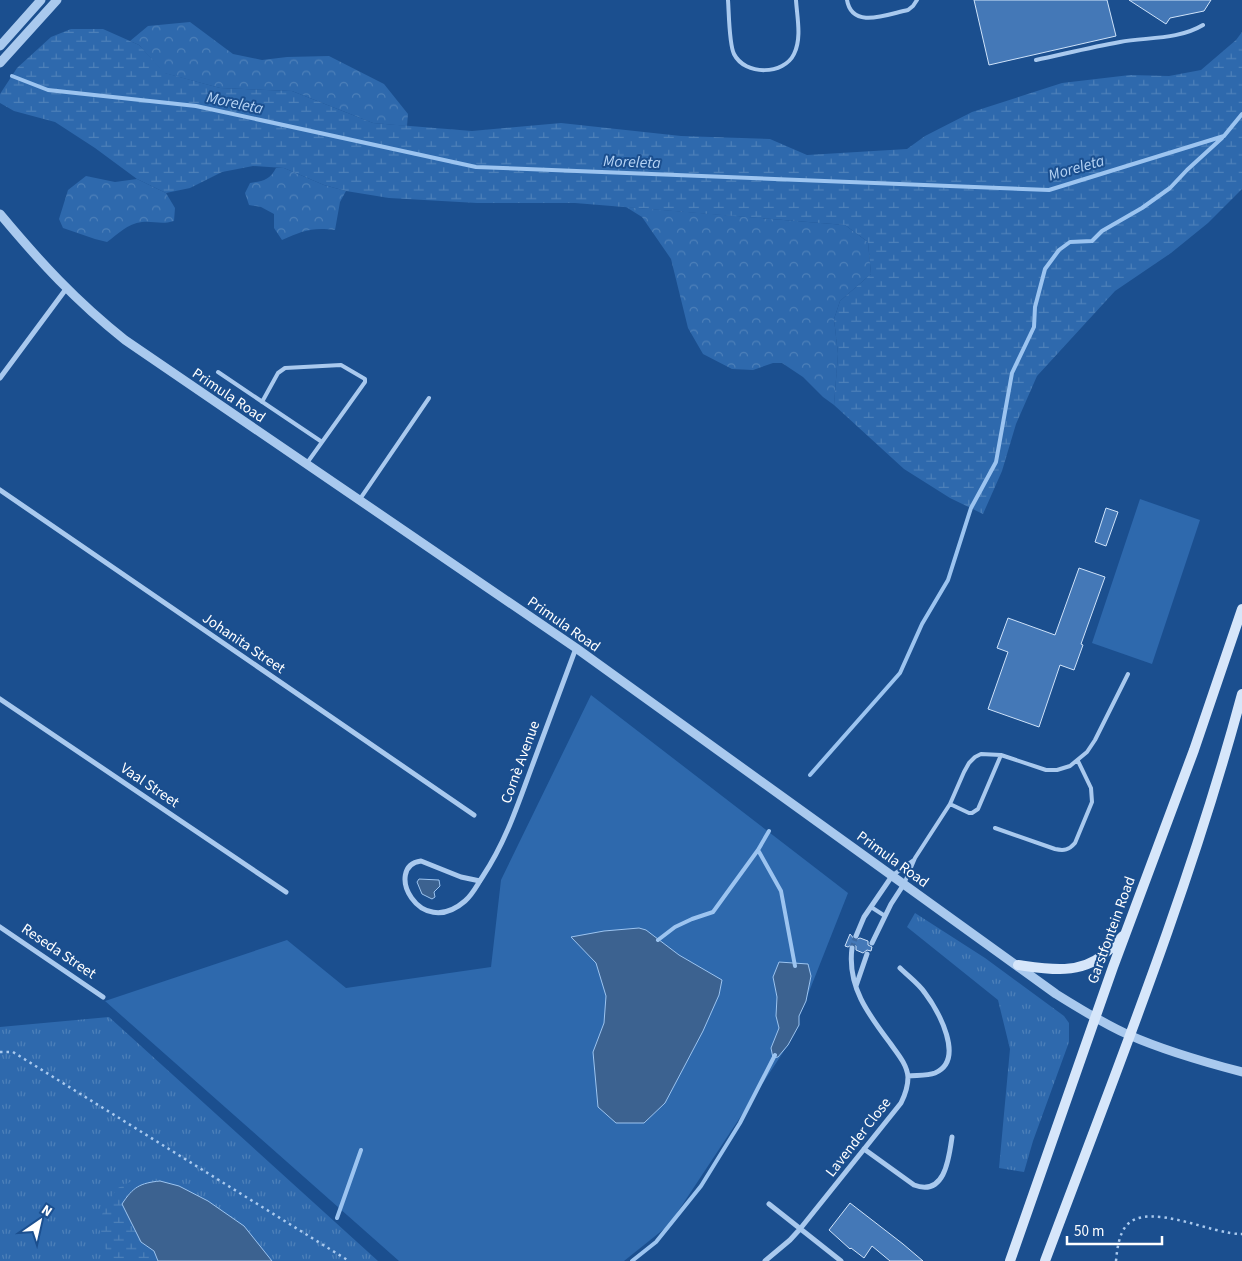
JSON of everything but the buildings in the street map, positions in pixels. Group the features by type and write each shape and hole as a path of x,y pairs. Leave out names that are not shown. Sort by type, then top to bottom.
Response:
{"main road":[{"name":"Garstfontein Road","path":"1010,1261 1095,1018 1194,750 1242,609"},
{"path":"1044,1261 1158,960 1221,772 1242,694"},
{"path":"1018,965 1052,970 1089,964 1102,956 1126,934"}],"street":[{"path":"0,46 41,0"},
{"path":"0,64 57,0"},
{"name":"Primula Road","path":"0,214 40,262 66,289 125,340 576,648 1056,994 1095,1018 1129,1035 1175,1052 1242,1072"},
{"path":"0,378 66,289"},
{"name":"Johanita Street","path":"0,490 474,816"},
{"name":"Cornè Avenue","path":"480,881 462,877 421,860 408,865 405,871 406,885 418,906 434,912 444,913 460,906 468,899 480,881 494,860 510,826 576,648"},
{"name":"Vaal Street","path":"0,699 286,892"},
{"path":"856,936 864,917 892,876"},
{"path":"872,942 904,884"},
{"name":"Reseda Street","path":"0,926 104,997"},
{"path":"852,948 850,969 865,1010 900,1057 908,1076 936,1073 942,1068 949,1054 948,1042 942,1022 924,991 900,968"},
{"path":"856,987 867,954"},
{"name":"Lavender Close","path":"765,1261 800,1229 901,1103 908,1076"},
{"path":"864,1150 914,1186 928,1188 934,1185 945,1170 952,1137"},
{"path":"769,1204 841,1261"}],"lane":[{"path":"728,0 732,51 745,66 756,70 782,67 793,57 798,40 796,0"},
{"path":"847,0 850,11 856,16 869,18 908,10 917,0"},
{"path":"1036,60 1120,42 1179,34 1195,30 1203,25"},
{"path":"262,402 278,373 285,368 341,365 364,378 365,382 306,464"},
{"path":"218,372 322,442"},
{"path":"359,501 429,398"},
{"path":"904,884 916,858 950,804 969,763 981,754 1001,755 1046,770 1057,770 1070,766 1087,752 1095,740 1128,674"},
{"path":"950,804 969,813 978,809 1001,755"},
{"path":"995,828 1055,849 1063,851 1070,848 1075,843 1092,802 1091,788 1078,761"},
{"path":"892,876 916,858"},
{"path":"871,907 885,916"}],"path":[{"path":"0,1052 13,1052 349,1261"},
{"path":"1116,1261 1119,1242 1125,1226 1143,1217 1166,1217 1218,1232 1242,1234"}],"green space":[{"path":"190,22 233,54 262,60 287,57 329,56 384,84 408,114 407,126 373,123 292,91 220,88 164,73 139,45 130,41 148,26"},
{"path":"71,29 103,29 139,45 165,73 220,88 292,91 373,123 472,131 561,123 681,136 770,139 807,155 907,149 925,136 972,112 1062,83 1130,75 1169,76 1201,70 1236,40 1242,32 1242,189 1208,223 1171,253 1115,291 1037,376 1016,424 1002,471 983,514 950,498 904,469 834,405 838,354 834,319 840,301 871,274 868,242 845,225 575,203 477,203 389,198 346,191 324,185 284,168 253,166 222,172 190,188 166,193 137,179 55,122 14,111 0,103 0,94 17,68 51,37"},
{"path":"276,168 284,168 324,185 346,191 340,202 335,230 307,230 282,240 274,228 274,214 261,207 249,205 245,193 250,183 266,179"},
{"path":"86,176 115,182 137,179 166,193 175,208 174,221 165,223 137,223 123,230 107,242 63,228 59,219 68,190"},
{"path":"626,207 845,225 868,242 871,274 840,301 834,319 838,354 834,405 803,377 782,363 773,363 753,370 732,369 703,354 688,328 671,259 642,217"},
{"path":"1140,499 1200,520 1152,664 1092,643"},
{"path":"591,695 848,893 788,1045 669,1225 624,1261 399,1261 105,1001 287,940 346,988 491,967 501,880"},
{"path":"915,913 985,958 1064,1016 1069,1023 1069,1042 1033,1141 1024,1172 999,1168 1010,1049 998,1000 907,927"},
{"path":"109,1017 378,1261 0,1261 0,1027"},
{"path":"130,1182 143,1183 128,1194 141,1242 154,1251 158,1261 113,1261 107,1253 98,1225 107,1202 118,1188"}],"shaded area":[{"path":"419,879 439,880 440,886 434,892 435,897 432,899 422,894 417,882"},
{"path":"639,928 646,930 679,955 722,980 719,995 703,1031 665,1103 644,1123 616,1123 598,1107 593,1052 604,1023 606,996 596,963 571,937 604,931"},
{"path":"779,962 808,964 811,976 806,1001 799,1016 799,1025 788,1045 778,1057 773,1058 771,1048 779,1028 776,1016 777,997 773,977"},
{"path":"160,1181 179,1186 208,1201 244,1226 272,1261 158,1261 154,1251 141,1242 122,1204 138,1187"}],"waterway":[{"name":"Moreleta","path":"12,76 48,90 196,106 476,167 1049,190 1224,136 1242,114"},
{"path":"810,775 900,673 922,624 948,580 971,508 996,462 1012,373 1034,327 1035,307 1045,269 1059,250 1070,242 1092,241 1102,231 1142,208 1170,188 1222,138"},
{"path":"769,831 758,850 781,891 795,966"},
{"path":"658,940 675,927 713,912 758,850"},
{"path":"632,1261 656,1242 701,1186 740,1123 775,1055"},
{"path":"337,1218 361,1150"}],"tunnel":[{"path":"852,948 856,936"}]}
